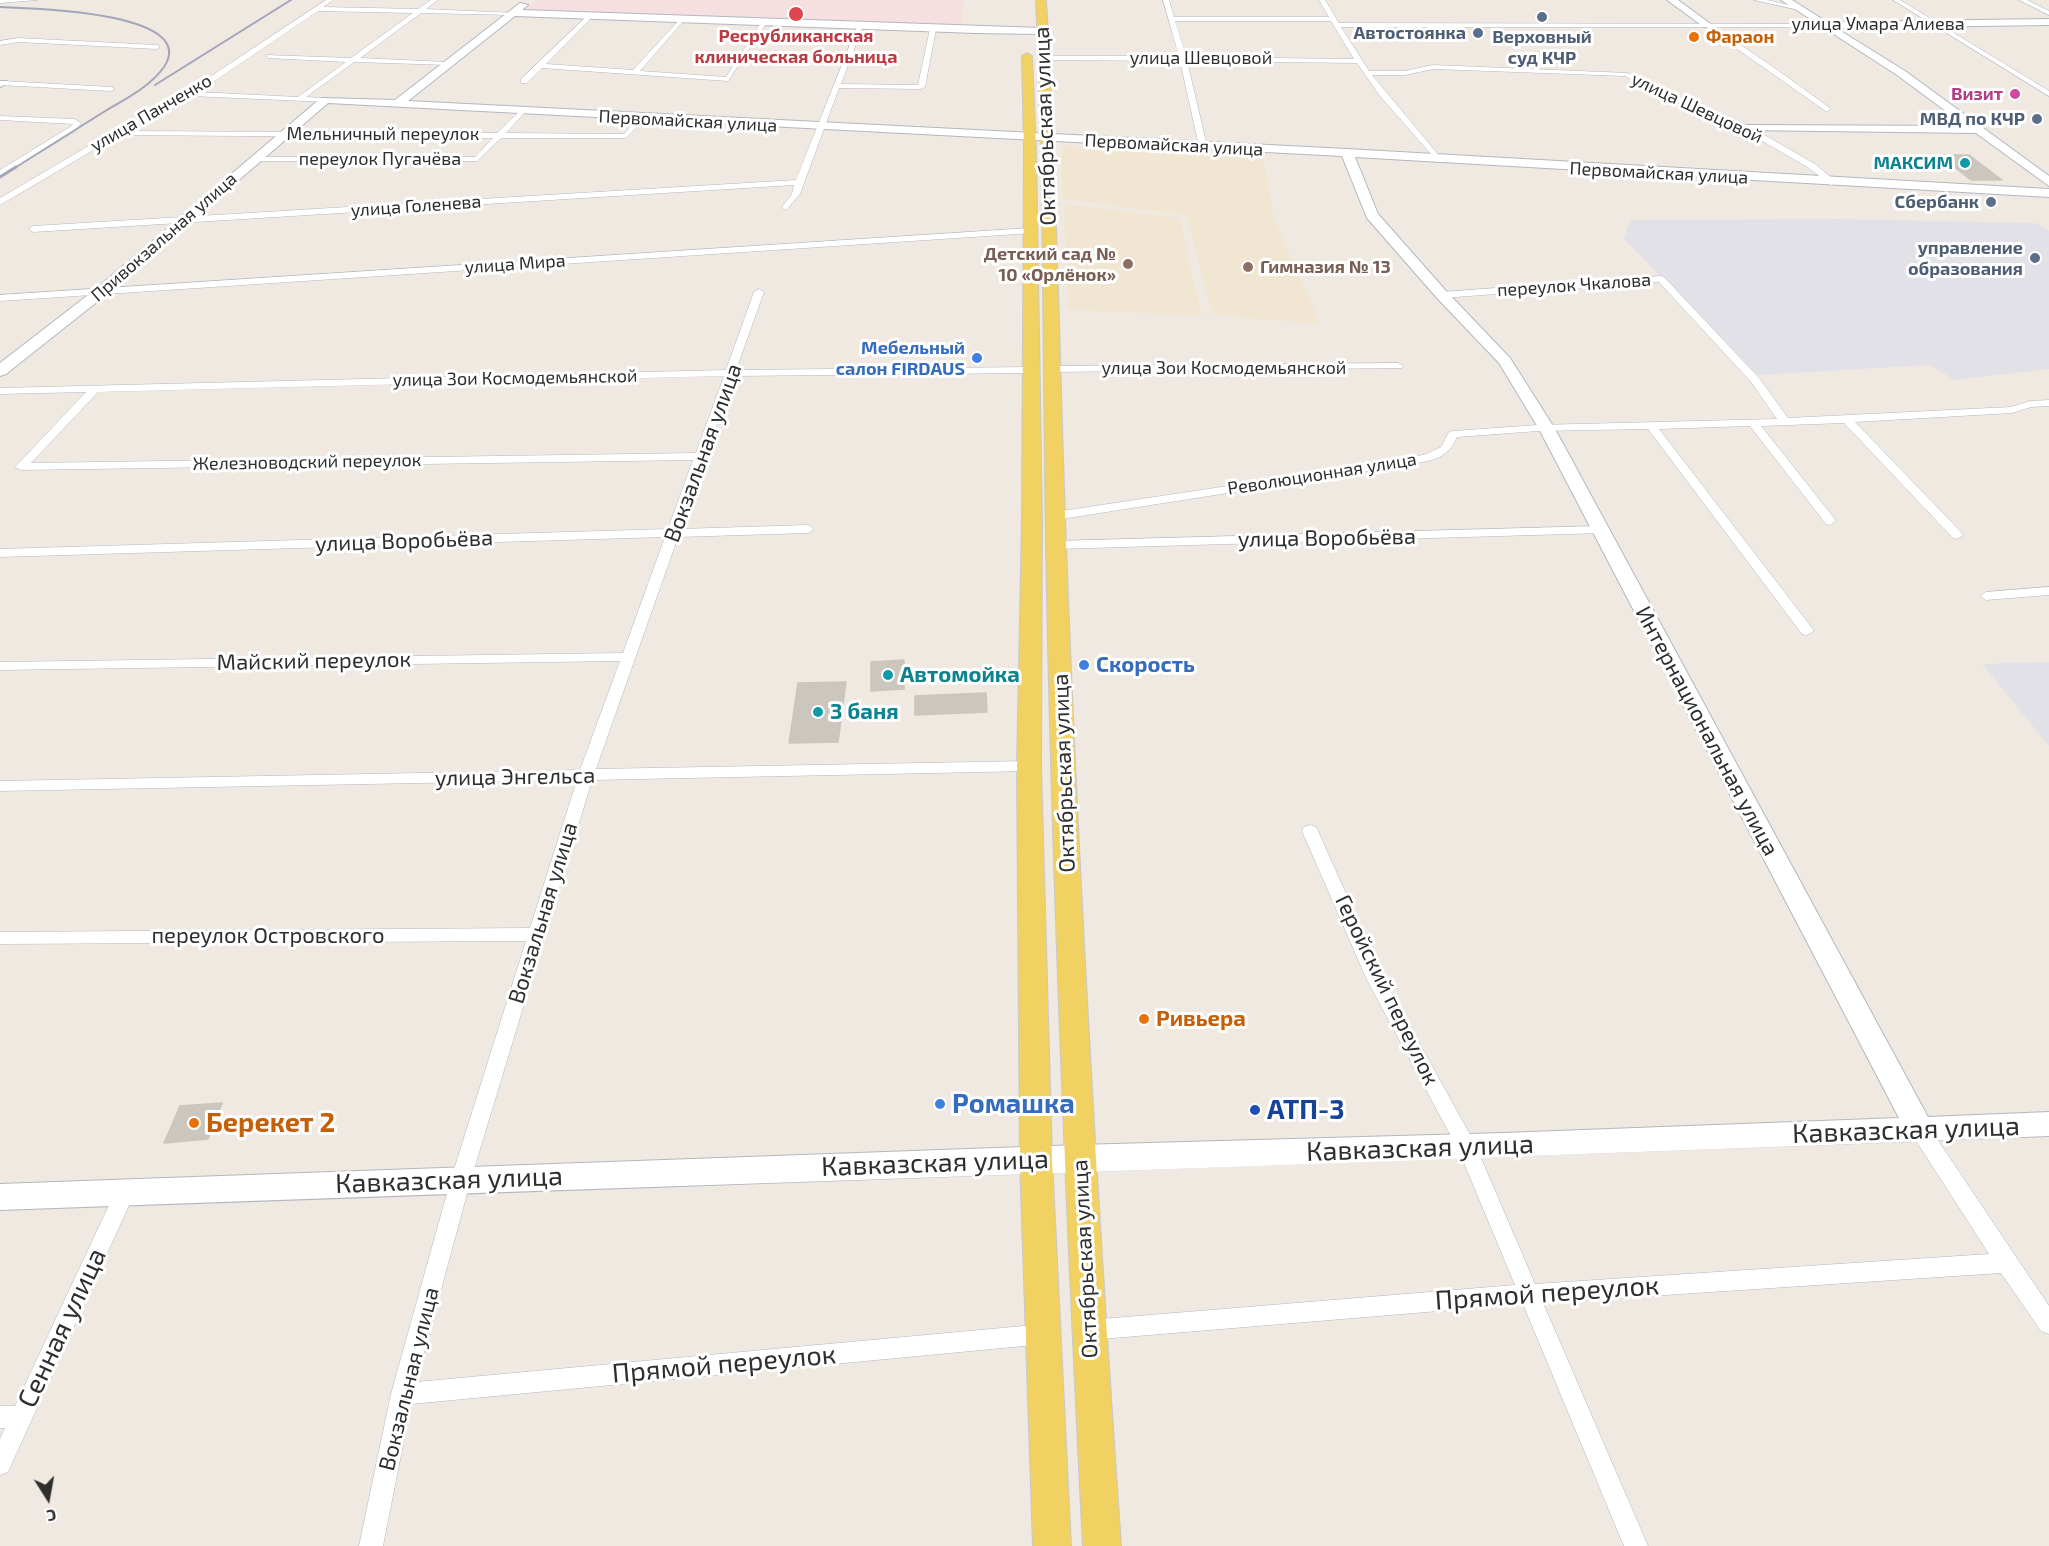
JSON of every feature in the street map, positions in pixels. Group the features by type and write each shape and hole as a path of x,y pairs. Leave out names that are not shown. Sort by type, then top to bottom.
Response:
{"main road":[{"name":"Октябрьская улица","path":"1026,0 1043,58 1039,138 1030,231 1032,520 1029,766 1036,1160 1052,1546"},
{"name":"Октябрьская улица","path":"1041,0 1034,31 1052,369 1055,516 1079,1158 1102,1546"}],"street":[{"name":"улица Панченко","path":"0,202 117,133 190,94 330,0"},
{"path":"299,99 435,0"},
{"path":"397,104 529,0"},
{"path":"1166,0 1183,58 1203,146"},
{"path":"1322,0 1359,61 1391,105 1416,131 1438,160"},
{"path":"1672,0 1774,70 1827,110"},
{"path":"1756,0 1799,8"},
{"path":"1786,0 1901,73 2049,182"},
{"path":"1896,0 2049,94"},
{"path":"2022,0 2049,13"},
{"path":"0,1 32,1"},
{"path":"316,9 591,15 860,28 1034,31"},
{"path":"524,81 591,15"},
{"path":"634,73 683,18"},
{"name":"улица Умара Алиева","path":"1171,19 1615,25 2049,22"},
{"path":"540,66 726,82 764,22"},
{"path":"786,207 796,194 860,28"},
{"path":"836,86 921,87 933,29"},
{"path":"0,43 18,40 157,47"},
{"path":"268,56 447,64"},
{"name":"улица Шевцовой","path":"1043,58 1359,61"},
{"name":"улица Шевцовой","path":"1369,73 1405,73 1433,67 1626,74 1687,104 1746,128 1812,165 1834,183"},
{"path":"1,83 111,89"},
{"name":"Первомайская улица","path":"190,94 1347,153 1834,183 2049,193"},
{"name":"Привокзальная улица","path":"0,371 102,291 325,100"},
{"name":"переулок Пугачёва","path":"255,159 477,159 521,112"},
{"path":"0,118 74,121 77,123 73,129 0,174"},
{"name":"Мельничный переулок","path":"117,133 626,136 642,118"},
{"path":"1746,128 1978,130"},
{"name":"Интернациональная улица","path":"1347,153 1372,215 1505,362 1547,429 1920,1130 2006,1263 2049,1324"},
{"name":"улица Голенева","path":"33,229 799,182"},
{"name":"улица Мира","path":"0,298 1030,231"},
{"name":"переулок Чкалова","path":"1442,295 1661,279 1755,380 1785,422"},
{"name":"Вокзальная улица","path":"371,1546 402,1394 461,1179 586,776 732,373 759,292"},
{"name":"улица Зои Космодемьянской","path":"1052,369 1398,366"},
{"name":"улица Зои Космодемьянской","path":"0,391 732,373 1030,370"},
{"name":"Железноводский переулок","path":"96,388 21,467 702,456"},
{"name":"Революционная улица","path":"1055,516 1407,462 1430,457 1446,449 1453,434 1527,428 1848,421 2012,410 2030,404 2049,403"},
{"path":"1848,421 1957,535"},
{"path":"1753,423 1830,521"},
{"path":"1651,426 1807,631"},
{"name":"улица Воробьёва","path":"0,553 808,530"},
{"name":"улица Воробьёва","path":"1056,545 1599,530"},
{"path":"1986,596 2049,591"},
{"name":"Майский переулок","path":"0,666 629,657"},
{"name":"улица Энгельса","path":"0,786 1029,766"},
{"name":"Геройский переулок","path":"1310,831 1376,980 1467,1148 1636,1546"},
{"name":"переулок Островского","path":"0,938 537,934"},
{"name":"Кавказская улица","path":"0,1197 1079,1158 1467,1148 2049,1124"},
{"name":"Сенная улица","path":"0,1464 10,1417 125,1192"},
{"name":"Прямой переулок","path":"1089,1330 1529,1294 2006,1263"},
{"name":"Прямой переулок","path":"402,1394 1045,1334"}],"shaded area":[{"name":"Ресрубликанская клиническая больница","path":"537,0 964,1 960,26 523,10"},
{"name":"Гимназия № 13","path":"1062,146 1263,157 1274,218 1320,324 1213,315 1186,215 1062,199"},
{"name":"Детский сад № 10 «Орлёнок»","path":"1064,204 1179,218 1202,316 1068,309"},
{"path":"1836,219 2035,223 2049,231 2049,369 1955,380 1929,365 1758,375 1624,239 1630,220"},
{"path":"2049,662 2049,746 1982,664"}],"building":[{"name":"МАКСИМ","path":"1939,155 1969,155 2002,180 1971,180"},
{"name":"Автомойка","path":"904,660 904,689 871,691 871,662"},
{"name":"3 баня","path":"846,682 838,742 789,743 798,683"},
{"path":"986,693 987,712 915,715 915,696"},
{"name":"Берекет 2","path":"222,1103 208,1139 164,1143 180,1106"}],"railway":[{"path":"155,85 291,0"},
{"path":"0,7 106,16 135,24 158,34 169,48 164,67 143,87 13,169"},
{"path":"0,177 16,167"}],"place":[{"name":"Ресрубликанская клиническая больница","path":"796,14"},
{"name":"Верховный суд КЧР","path":"1542,17"},
{"name":"Автостоянка","path":"1478,33"},
{"name":"Фараон","path":"1694,37"},
{"name":"Визит","path":"2015,94"},
{"name":"МВД по КЧР","path":"2037,119"},
{"name":"МАКСИМ","path":"1965,163"},
{"name":"Сбербанк","path":"1991,202"},
{"name":"управление образования","path":"2035,258"},
{"name":"Детский сад № 10 «Орлёнок»","path":"1128,264"},
{"name":"Гимназия № 13","path":"1248,267"},
{"name":"Мебельный салон FIRDAUS","path":"977,358"},
{"name":"Скорость","path":"1084,665"},
{"name":"Автомойка","path":"888,675"},
{"name":"3 баня","path":"818,712"},
{"name":"Ривьера","path":"1144,1019"},
{"name":"Ромашка","path":"940,1104"},
{"name":"АТП-3","path":"1255,1110"},
{"name":"Берекет 2","path":"194,1123"}]}
